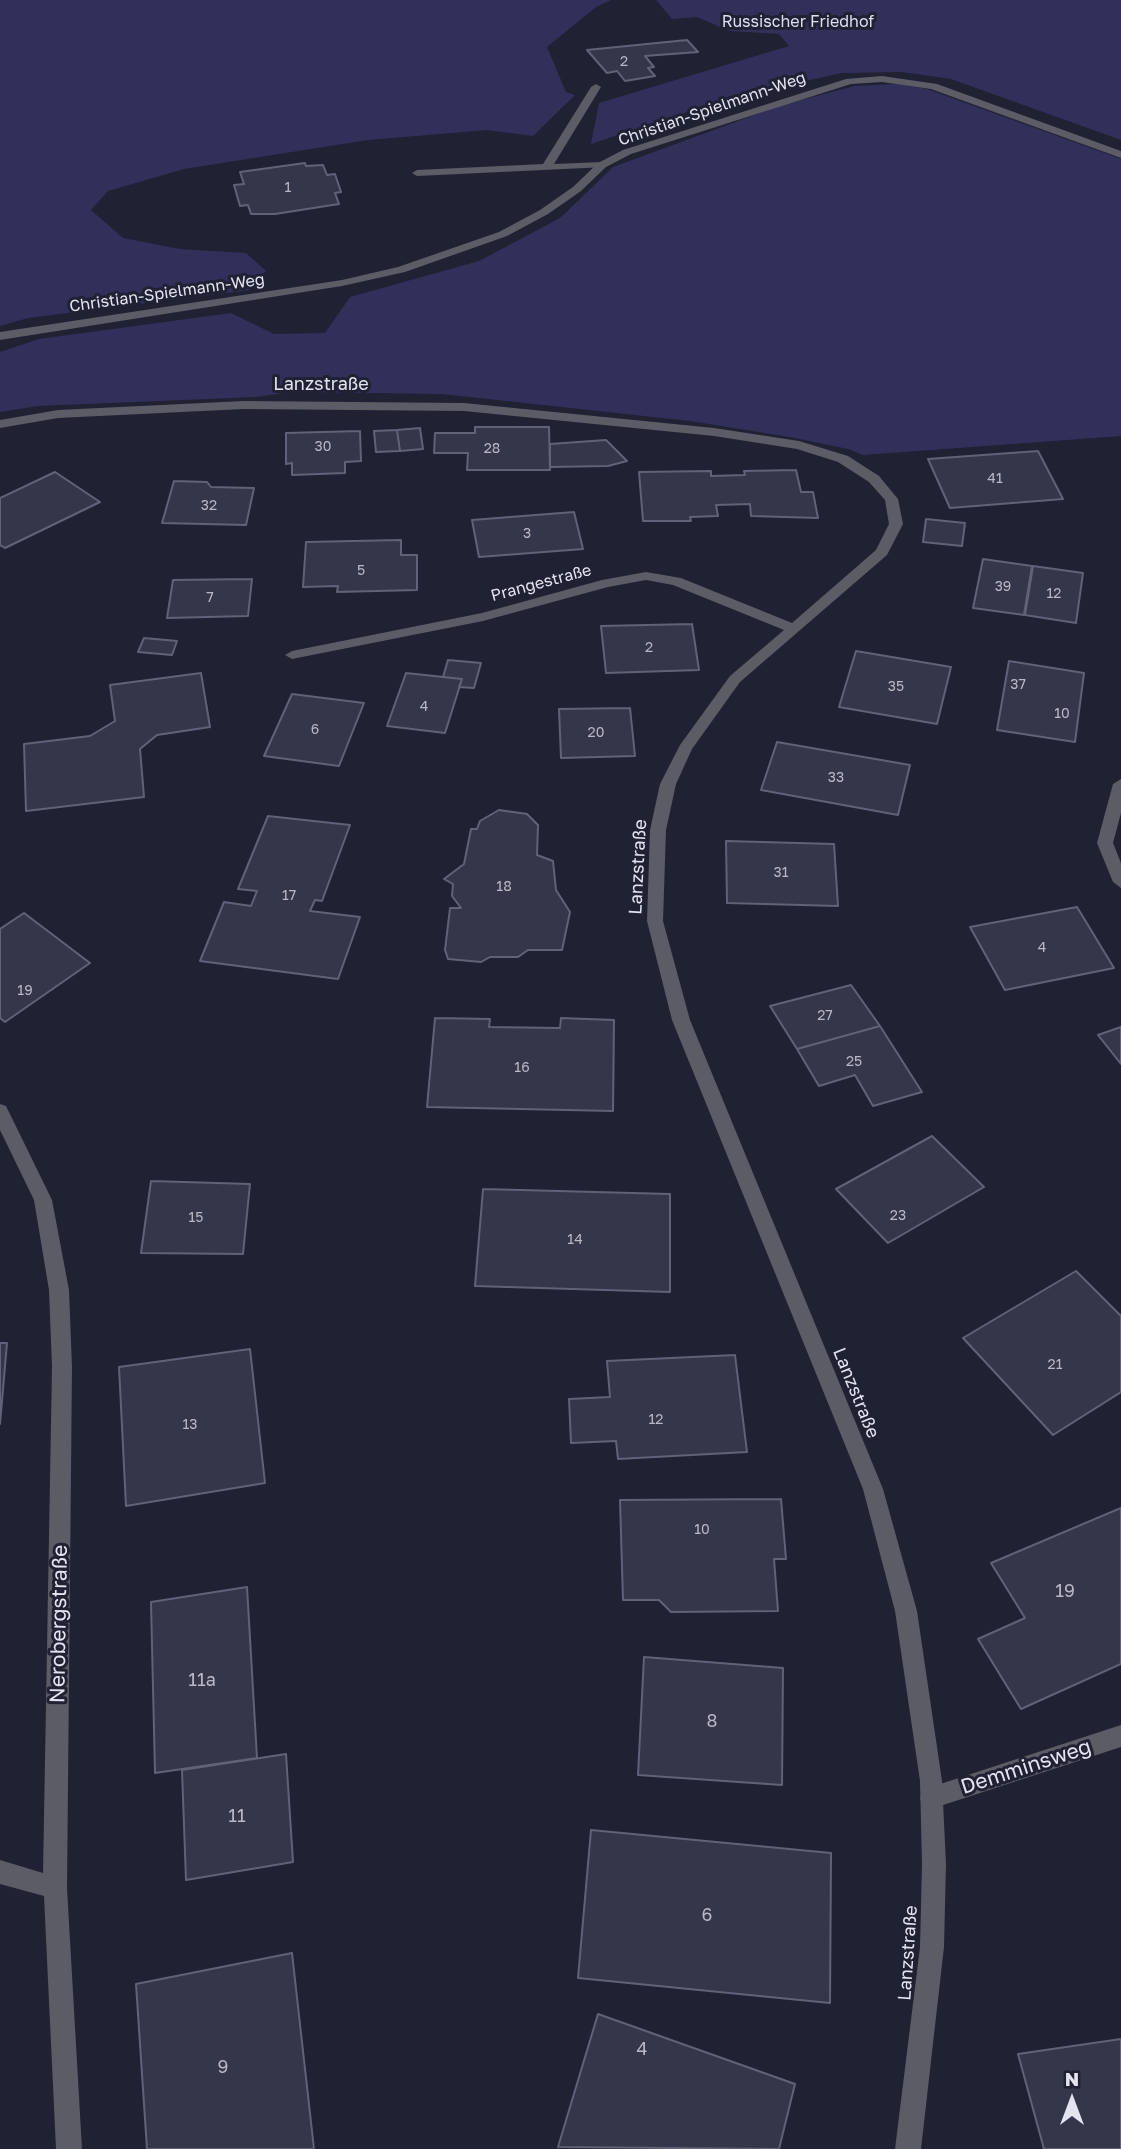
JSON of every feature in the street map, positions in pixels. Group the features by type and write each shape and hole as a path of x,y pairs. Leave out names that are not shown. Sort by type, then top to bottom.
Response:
{"street":[{"name":"Christian-Spielmann-Weg","path":"0,336 342,284 401,270 503,234 566,197 602,165 663,139 850,81 882,79 933,86 1121,155"},
{"path":"548,165 596,87"},
{"path":"417,173 548,165 602,165"},
{"name":"Lanzstraße","path":"0,424 20,418 113,410 244,405 409,405 553,415 799,445 843,459 874,479 891,499 896,524 882,552 736,679 707,714 679,760 668,784 658,830 655,920 681,1020 873,1489 905,1611 919,1685 931,1798 932,1947 908,2149"},
{"name":"Prangestraße","path":"292,655 509,611 607,583 646,576 676,581 792,628"},
{"path":"1121,784 1105,844 1121,882"},
{"name":"Nerobergstraße","path":"0,1111 43,1200 59,1290 62,1367 55,1888 69,2149"},
{"name":"Demminsweg","path":"931,1798 1121,1736"},
{"path":"0,1872 55,1888"}],"green space":[{"path":"0,0 611,0 596,7 547,47 566,92 575,95 533,136 487,130 368,140 184,169 108,191 91,210 123,238 180,249 246,253 266,271 250,290 28,318 0,326"},
{"name":"Russischer Friedhof","path":"656,0 1121,0 1121,140 951,79 902,72 842,73 736,96 591,144 599,103 789,46 779,34 730,31 697,17 672,19"},
{"path":"897,84 927,89 1121,159 1121,436 863,455 848,449 790,437 690,421 442,394 291,392 256,397 38,406 0,412 0,352 39,339 231,313 274,334 325,333 350,297 479,261 560,218 613,167 782,105 855,86"}],"building":[{"path":"687,40 698,52 645,56 654,67 648,68 655,76 625,81 617,71 607,73 587,50"},
{"path":"305,163 306,166 323,165 327,175 335,174 341,192 335,193 339,204 275,214 251,214 248,205 240,206 234,185 244,184 240,172"},
{"path":"475,427 549,427 550,470 467,470 468,453 434,453 435,433 475,433"},
{"path":"420,428 423,449 400,451 397,430"},
{"path":"397,430 400,451 376,452 374,431"},
{"path":"360,431 361,461 345,462 345,473 292,475 292,463 286,464 286,433"},
{"path":"606,440 627,461 608,466 550,467 550,444"},
{"path":"1038,451 1063,499 950,508 928,459"},
{"path":"796,470 801,492 813,492 818,518 751,516 750,504 716,505 718,516 690,517 691,521 643,521 639,472 711,471 711,476 745,475 744,471"},
{"path":"55,472 100,502 5,548 0,545 0,498"},
{"path":"174,481 207,482 211,487 254,488 246,525 162,523"},
{"path":"574,512 583,549 479,557 472,520"},
{"path":"926,519 965,523 962,546 923,542"},
{"path":"401,540 401,555 417,555 417,590 337,592 338,586 303,587 306,542"},
{"path":"983,559 1032,566 1024,615 973,608"},
{"path":"1033,566 1083,573 1076,623 1025,615"},
{"path":"252,579 248,616 167,618 173,580"},
{"path":"692,624 699,670 606,673 601,626"},
{"path":"144,638 177,641 172,655 138,652"},
{"path":"856,651 951,667 937,724 839,707"},
{"path":"448,660 481,663 474,688 459,687 462,679 443,677"},
{"path":"1009,661 1084,673 1075,742 997,730"},
{"path":"201,673 210,727 157,735 140,749 144,797 26,811 24,744 90,736 115,721 110,685"},
{"path":"406,673 462,679 445,733 387,726"},
{"path":"292,694 364,703 339,766 264,756"},
{"path":"630,708 635,756 561,758 559,709"},
{"path":"777,742 910,765 898,815 761,790"},
{"path":"499,810 527,814 538,825 537,855 553,861 556,890 570,912 562,950 528,950 518,957 490,957 481,962 448,959 445,950 450,908 461,908 452,896 453,884 444,879 464,864 471,829 477,829 480,821"},
{"path":"268,816 350,825 322,901 315,900 310,911 360,917 338,979 200,961 224,902 251,906 257,891 238,889"},
{"path":"726,841 834,844 838,906 727,903"},
{"path":"1077,907 1114,968 1005,990 970,927"},
{"path":"24,913 90,963 5,1022 0,1018 0,929"},
{"path":"851,985 880,1026 797,1049 770,1006"},
{"path":"435,1018 490,1019 489,1027 560,1028 561,1018 614,1020 613,1111 427,1107"},
{"path":"880,1026 922,1092 873,1106 855,1075 819,1086 797,1049"},
{"path":"1121,1027 1121,1064 1098,1035"},
{"path":"932,1136 984,1187 888,1243 836,1189"},
{"path":"151,1181 250,1184 243,1254 141,1253"},
{"path":"483,1189 670,1194 670,1292 475,1286"},
{"path":"1076,1271 1121,1316 1121,1392 1053,1435 963,1338"},
{"path":"0,1343 7,1343 0,1424"},
{"path":"250,1349 265,1483 126,1506 119,1367"},
{"path":"735,1355 747,1452 618,1459 616,1441 571,1443 569,1399 610,1397 607,1361"},
{"path":"781,1499 786,1559 774,1559 778,1611 671,1612 659,1600 623,1600 620,1500"},
{"path":"1121,1508 1121,1664 1021,1709 978,1639 1025,1618 991,1563"},
{"path":"247,1587 257,1758 155,1773 151,1602"},
{"path":"644,1657 783,1668 782,1785 638,1775"},
{"path":"286,1754 293,1862 186,1880 182,1770"},
{"path":"591,1830 831,1853 830,2003 578,1978"},
{"path":"292,1953 314,2149 147,2149 136,1984"},
{"path":"598,2014 795,2084 779,2149 558,2147"},
{"path":"1121,2039 1121,2149 1044,2149 1018,2054"}]}
